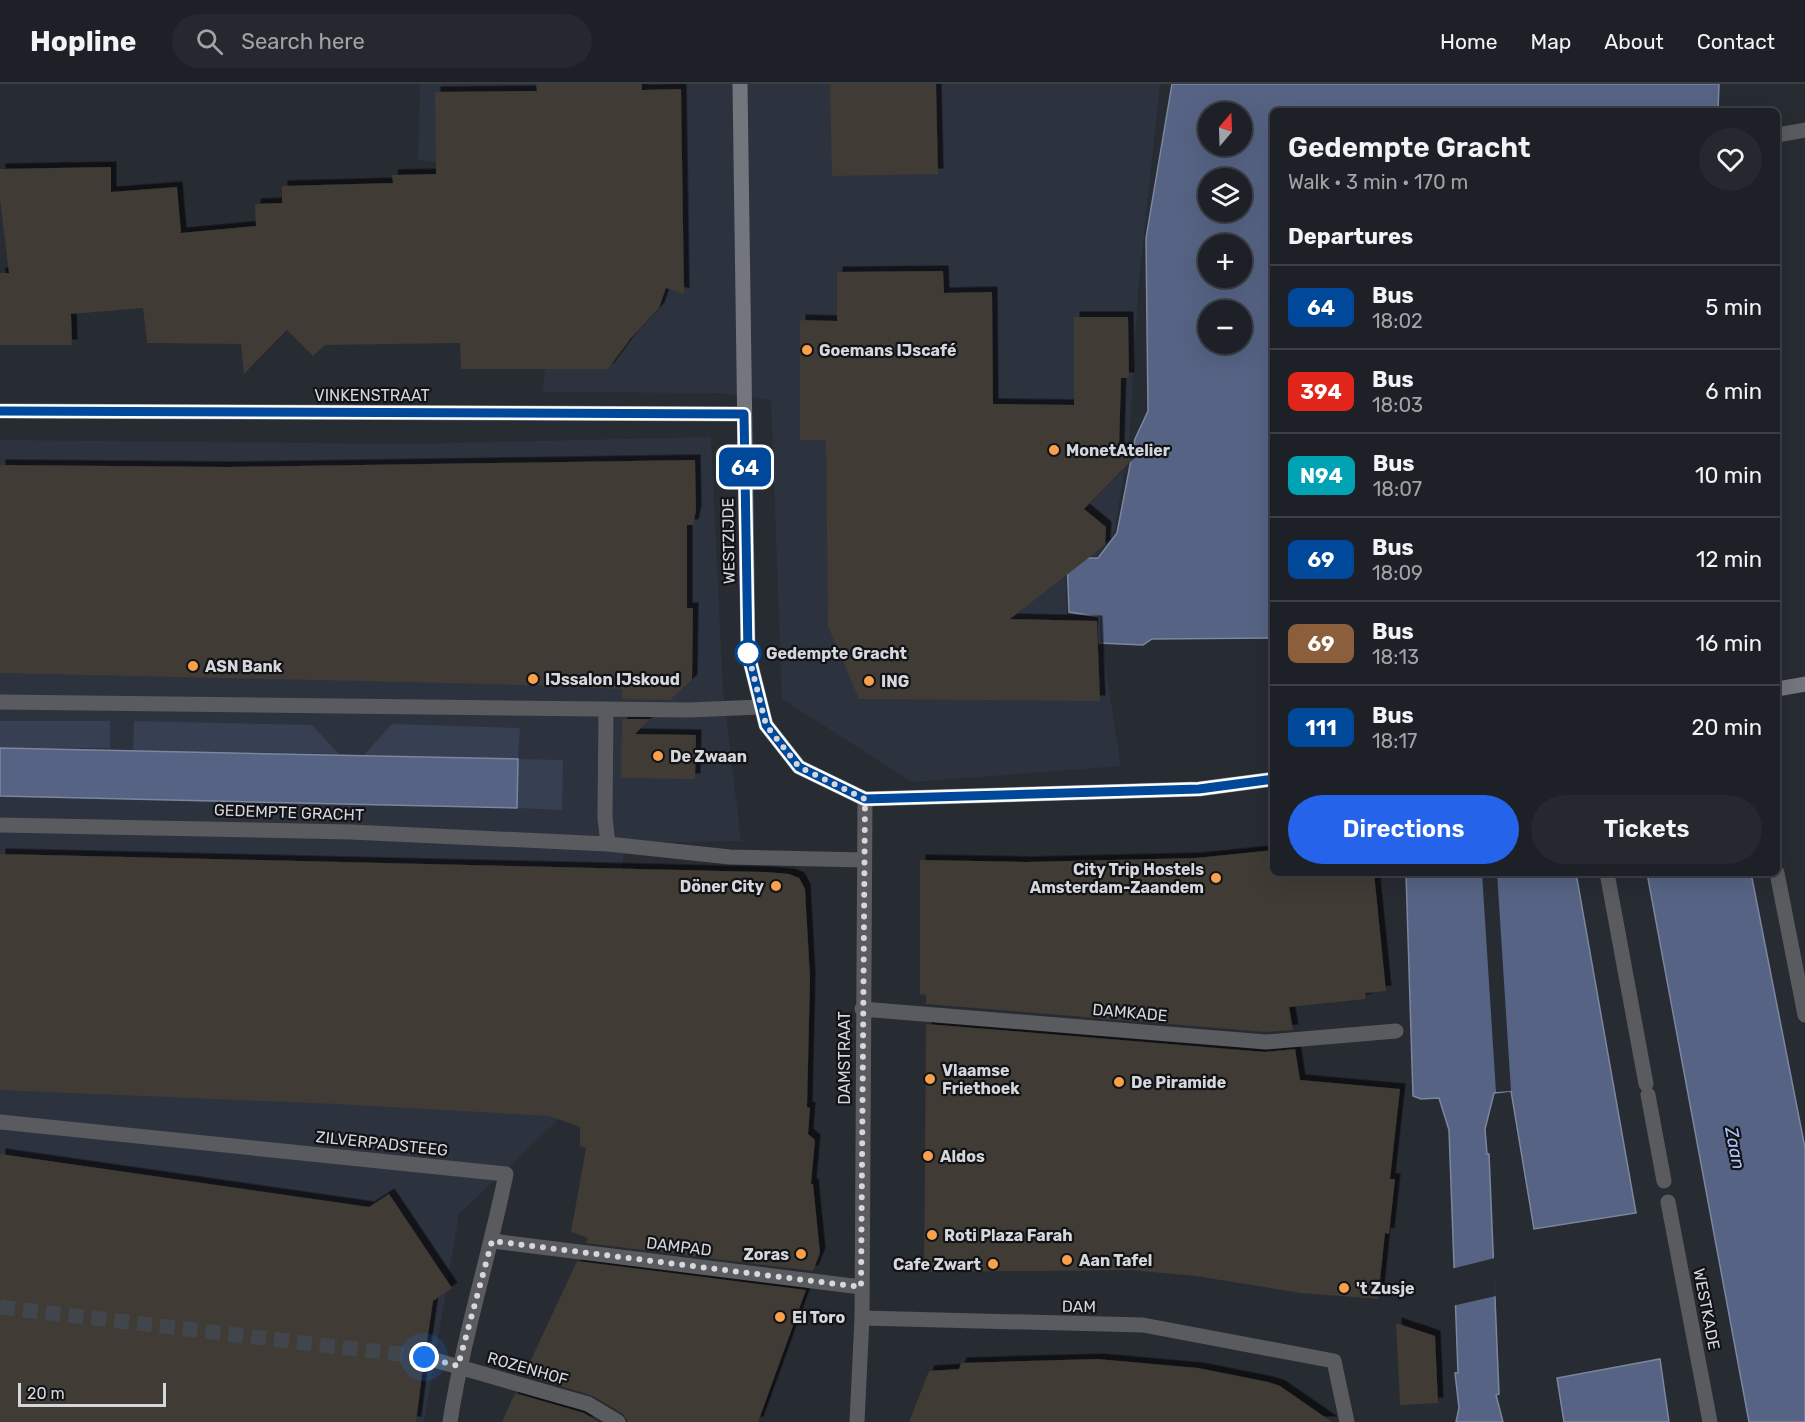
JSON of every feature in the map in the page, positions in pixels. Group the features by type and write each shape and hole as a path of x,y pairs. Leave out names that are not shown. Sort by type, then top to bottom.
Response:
{"street":[{"name":"WESTZIJDE","path":"740,84 748,653 766,725 799,767 865,799"},
{"path":"1780,135 1805,130"},
{"name":"VINKENSTRAAT","path":"0,411 744,414"},
{"path":"1780,689 1805,684"},
{"path":"0,702 688,710 760,707"},
{"path":"606,709 605,818 608,844"},
{"path":"865,799 1199,789 1270,780"},
{"name":"DAMSTRAAT","path":"862,1318 865,799"},
{"name":"GEDEMPTE GRACHT","path":"0,825 351,832 608,844 730,857 864,860"},
{"path":"1608,876 1664,1181"},
{"path":"1778,876 1805,1015"},
{"name":"DAMKADE","path":"862,1009 1266,1041 1396,1031"},
{"name":"ZILVERPADSTEEG","path":"0,1122 506,1174 492,1241 458,1366 450,1422"},
{"name":"WESTKADE","path":"1668,1202 1710,1422"},
{"name":"DAMPAD","path":"492,1241 861,1287"},
{"path":"856,1422 862,1318"},
{"name":"DAM","path":"862,1318 1143,1325 1334,1360 1347,1422"},
{"name":"ROZENHOF","path":"424,1357 588,1404 618,1422"}],"shaded area":[{"path":"420,84 1160,84 1138,291 1129,445 1114,533 1097,556 1065,558 1067,615 1098,619 1121,766 912,782 782,699 771,400 716,393 543,392 555,243 476,168 418,160"},
{"path":"711,437 723,689 741,841 627,843 584,1029 556,1122 459,1214 424,1422 0,1422 0,440 411,444"},
{"path":"0,721 110,721 110,748 0,748"},
{"path":"134,721 312,725 339,754 133,750"},
{"path":"392,724 520,728 518,759 364,755"},
{"path":"518,759 563,760 562,810 517,808"}],"water":[{"path":"1172,84 1719,84 1718,108 1270,108 1270,638 1152,639 1143,645 1099,643 1099,617 1069,612 1067,558 1098,558 1117,533 1135,439 1148,411 1146,238"},
{"path":"0,748 518,759 517,808 0,796"},
{"path":"1406,876 1577,876 1636,1213 1534,1229 1511,1091 1494,1093 1485,1129 1487,1154 1489,1154 1499,1394 1496,1395 1503,1422 1456,1422 1459,1408 1455,1373 1458,1373 1449,1130 1439,1098 1421,1099 1413,1096"},
{"name":"Zaan","path":"1648,876 1752,876 1805,1148 1805,1422 1749,1422"},
{"path":"1660,1359 1669,1422 1564,1422 1557,1378"}],"pier":[{"path":"1482,876 1497,876 1511,1091 1496,1092"},
{"path":"1495,1258 1496,1296 1452,1306 1451,1269"}],"building":[{"path":"536,84 642,84 642,90 681,89 684,294 666,288 659,308 631,338 608,369 461,369 460,343 325,345 313,356 287,330 244,374 241,344 147,343 143,308 71,314 72,345 0,345 0,273 9,273 0,200 0,169 111,167 111,192 177,187 181,233 256,226 255,204 282,203 282,186 393,183 392,175 436,174 435,92 537,91"},
{"path":"830,84 936,84 938,174 832,176"},
{"path":"943,271 944,293 992,292 993,404 1074,405 1074,317 1128,317 1129,378 1121,378 1119,447 1132,460 1084,509 1106,527 1105,545 1010,619 1097,621 1100,701 859,699 828,626 826,440 800,440 800,320 837,321 837,272"},
{"path":"695,460 696,511 693,525 687,525 687,608 693,608 692,680 670,700 622,699 622,689 0,673 0,465 227,467"},
{"name":"De Zwaan","path":"622,719 650,719 635,734 696,735 695,779 621,778"},
{"path":"1270,850 1270,876 1374,876 1386,991 1365,993 1366,999 1289,1007 1293,1030 1266,1032 926,1004 926,995 920,994 920,860 1026,862 1196,858"},
{"path":"0,854 766,872 789,874 799,878 805,889 810,978 807,1107 810,1108 808,1134 815,1140 811,1184 813,1184 820,1253 813,1271 586,1243 588,1238 571,1232 586,1148 580,1146 580,1127 549,1116 337,1104 0,1090"},
{"path":"926,1024 1265,1052 1295,1049 1300,1080 1400,1089 1390,1179 1395,1179 1389,1234 1385,1233 1378,1299 1301,1293 1195,1276 1131,1270 924,1272"},
{"path":"0,1154 369,1207 389,1194 452,1288 433,1301 426,1348 418,1350 415,1355 417,1363 423,1367 416,1422 0,1422"},
{"path":"577,1261 806,1290 758,1422 628,1422 623,1414 593,1396 524,1375"},
{"path":"1396,1323 1435,1336 1438,1403 1400,1405"},
{"path":"1097,1359 1198,1368 1268,1382 1280,1386 1332,1422 909,1422 929,1371 959,1369 961,1363"},
{"path":"515,1393 584,1413 599,1422 502,1422"}],"tunnel":[{"path":"0,1307 424,1357"}],"bus line":[{"name":"64","path":"0,411 744,414 748,653 766,725 799,767 865,799 1199,789 1270,780"}],"place":[{"name":"Goemans IJscafé","path":"807,350"},
{"name":"MonetAtelier","path":"1054,450"},
{"name":"Gedempte Gracht","path":"748,653"},
{"name":"ASN Bank","path":"193,666"},
{"name":"IJssalon IJskoud","path":"533,679"},
{"name":"ING","path":"869,681"},
{"name":"De Zwaan","path":"658,756"},
{"name":"City Trip Hostels Amsterdam-Zaandem","path":"1216,878"},
{"name":"Döner City","path":"776,886"},
{"name":"Vlaamse Friethoek","path":"930,1079"},
{"name":"De Piramide","path":"1119,1082"},
{"name":"Aldos","path":"928,1156"},
{"name":"Roti Plaza Farah","path":"932,1235"},
{"name":"Zoras","path":"801,1254"},
{"name":"Aan Tafel","path":"1067,1260"},
{"name":"Cafe Zwart","path":"993,1264"},
{"name":"'t Zusje","path":"1344,1288"},
{"name":"El Toro","path":"780,1317"}],"route":[{"path":"424,1357 458,1366 492,1241 861,1287 865,799 799,767 766,725 748,653"}]}
